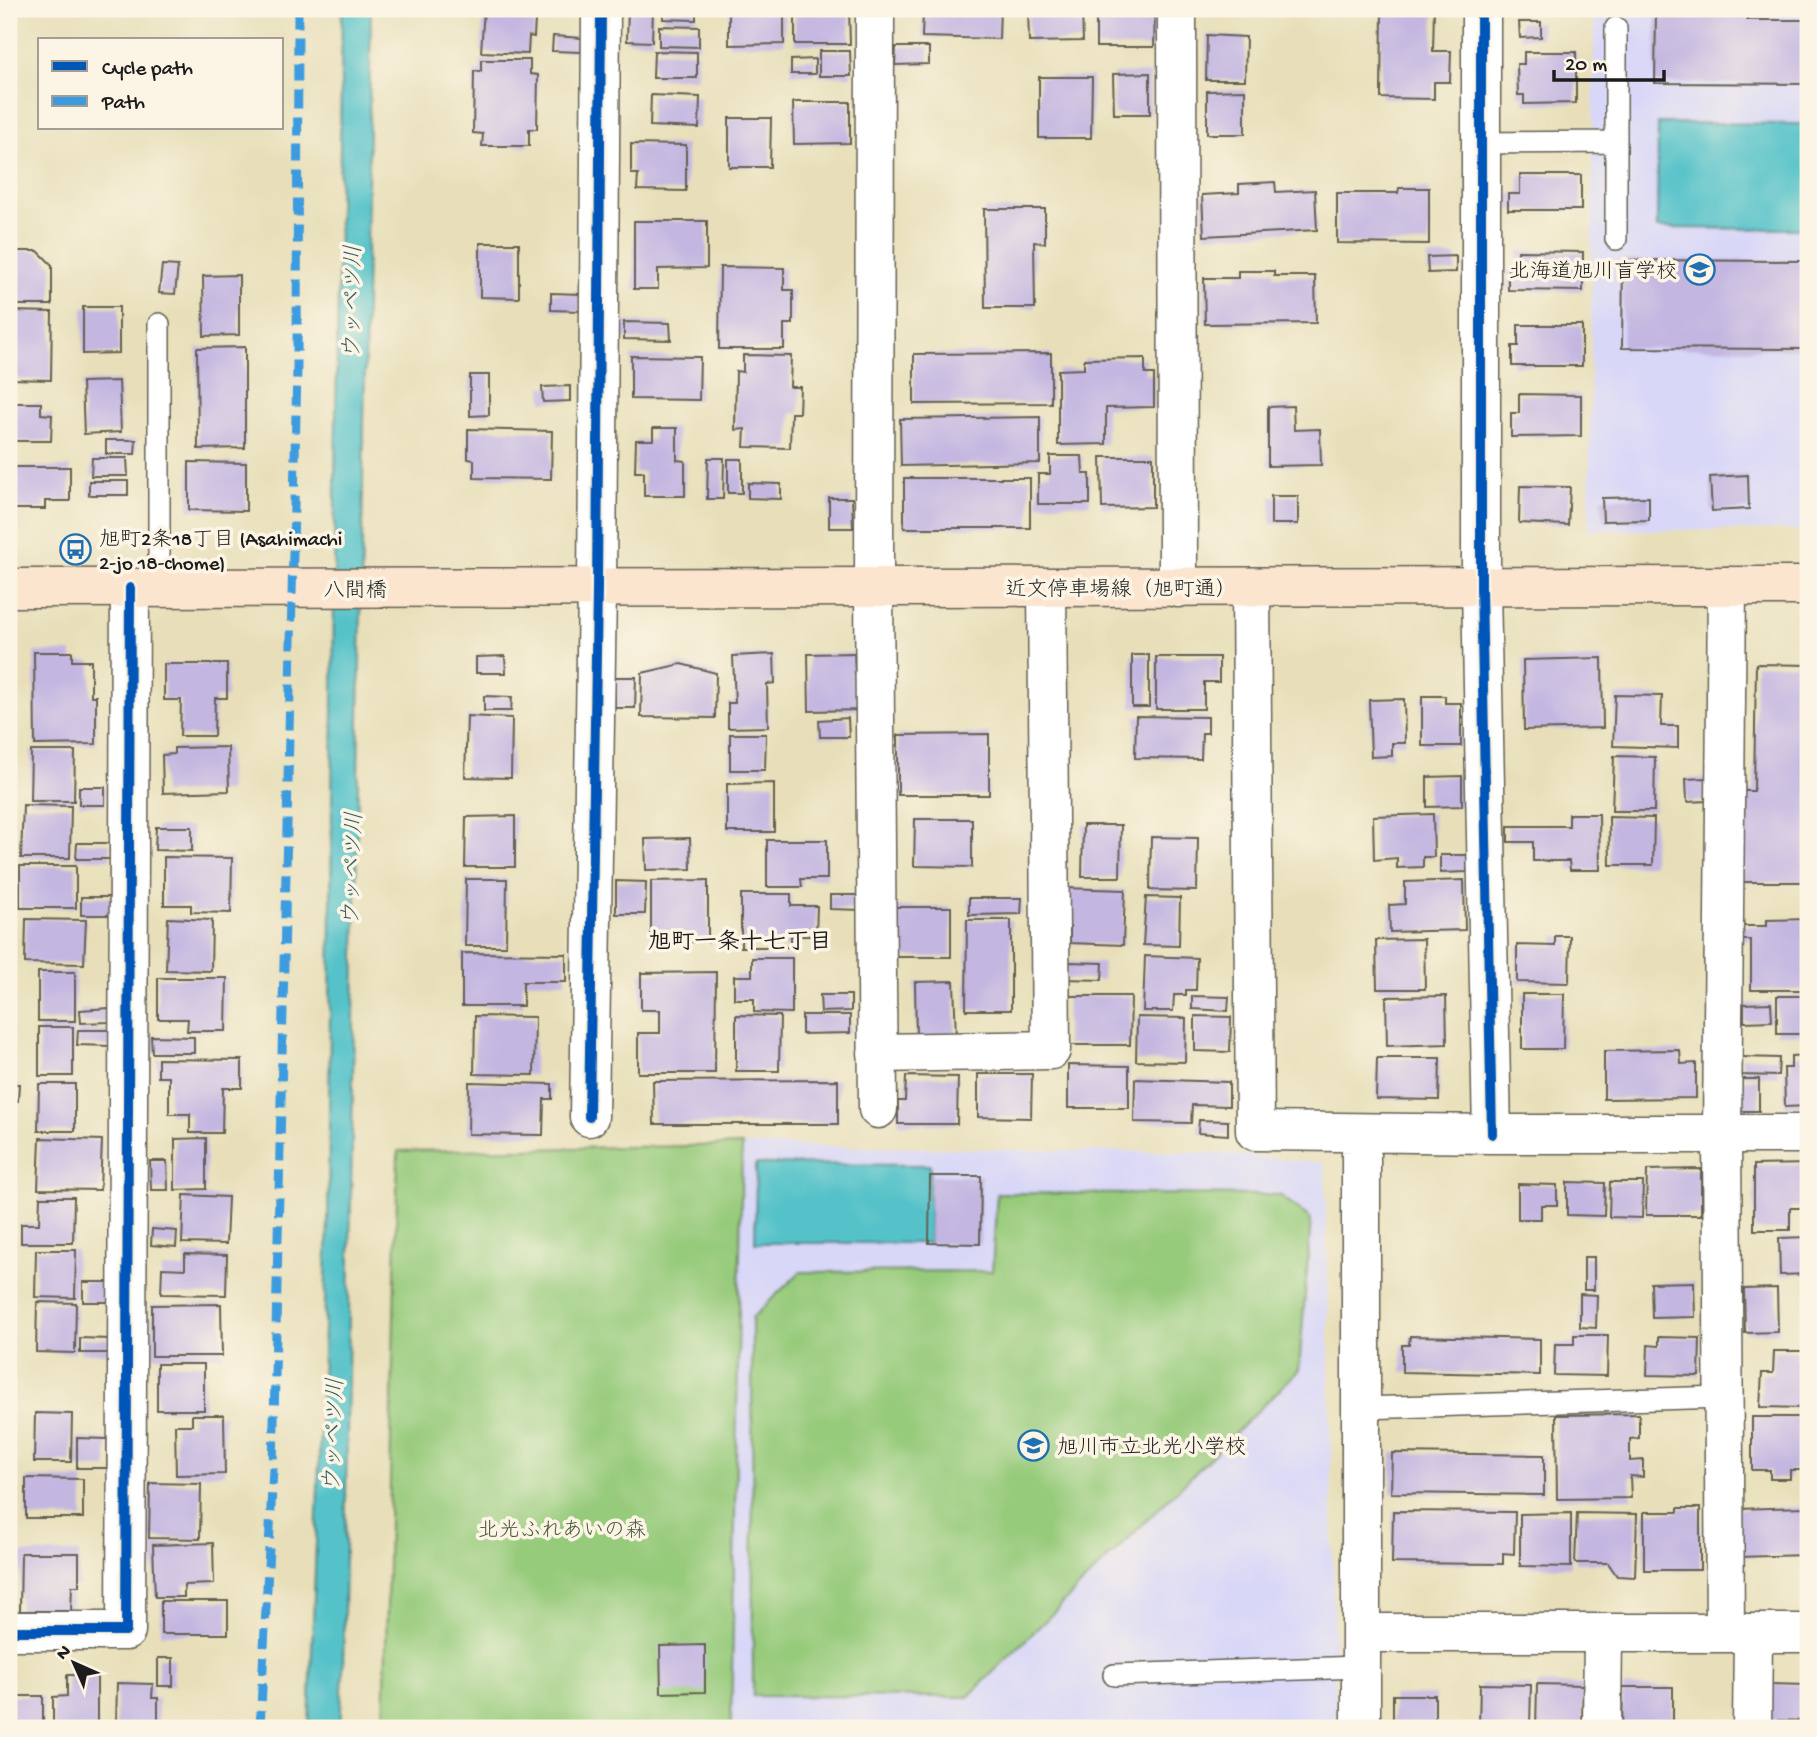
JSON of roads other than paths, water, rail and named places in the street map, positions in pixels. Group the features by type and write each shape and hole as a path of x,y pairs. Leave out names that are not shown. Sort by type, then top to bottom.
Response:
{"main road":[{"name":"近文停車場線（旭町通）","path":"435,589 1808,586"},
{"path":"9,588 145,588"},
{"name":"八間橋","path":"145,588 435,589"}],"street":[{"path":"589,1117 597,589 601,9"},
{"path":"875,9 874,589 878,1109"},
{"path":"1177,9 1178,588"},
{"path":"1481,9 1481,587 1492,1134"},
{"path":"1727,586 1722,1133 1723,1397 1739,1633 1752,1728"},
{"path":"1251,587 1255,1131 1808,1134"},
{"path":"9,1631 126,1631 145,588"},
{"path":"877,1053 1051,1050 1048,588"},
{"path":"1361,1132 1361,1728"},
{"path":"1362,1650 1603,1633 1808,1633"},
{"path":"1602,1728 1603,1633"}],"lane":[{"path":"1616,28 1616,239"},
{"path":"1481,143 1616,142"},
{"path":"145,588 159,324"},
{"path":"1362,1408 1723,1397"},
{"path":"1114,1675 1362,1650"}],"water":[{"name":"ウッペツ川","path":"342,9 371,9 343,1672 340,1728 309,1728 328,1221"},
{"path":"1658,123 1808,124 1808,229 1657,228"},
{"path":"756,1164 930,1165 929,1243 755,1243"}],"place":[{"name":"北海道旭川盲学校","path":"1700,270"},
{"name":"旭町2条18丁目 (Asahimachi 2-jo 18-chome)","path":"76,550"},
{"name":"旭川市立北光小学校","path":"1034,1446"}],"district":[{"name":"旭町一条十七丁目","path":"740,940"}],"park label":[{"name":"北光ふれあいの森","path":"562,1529"}]}
